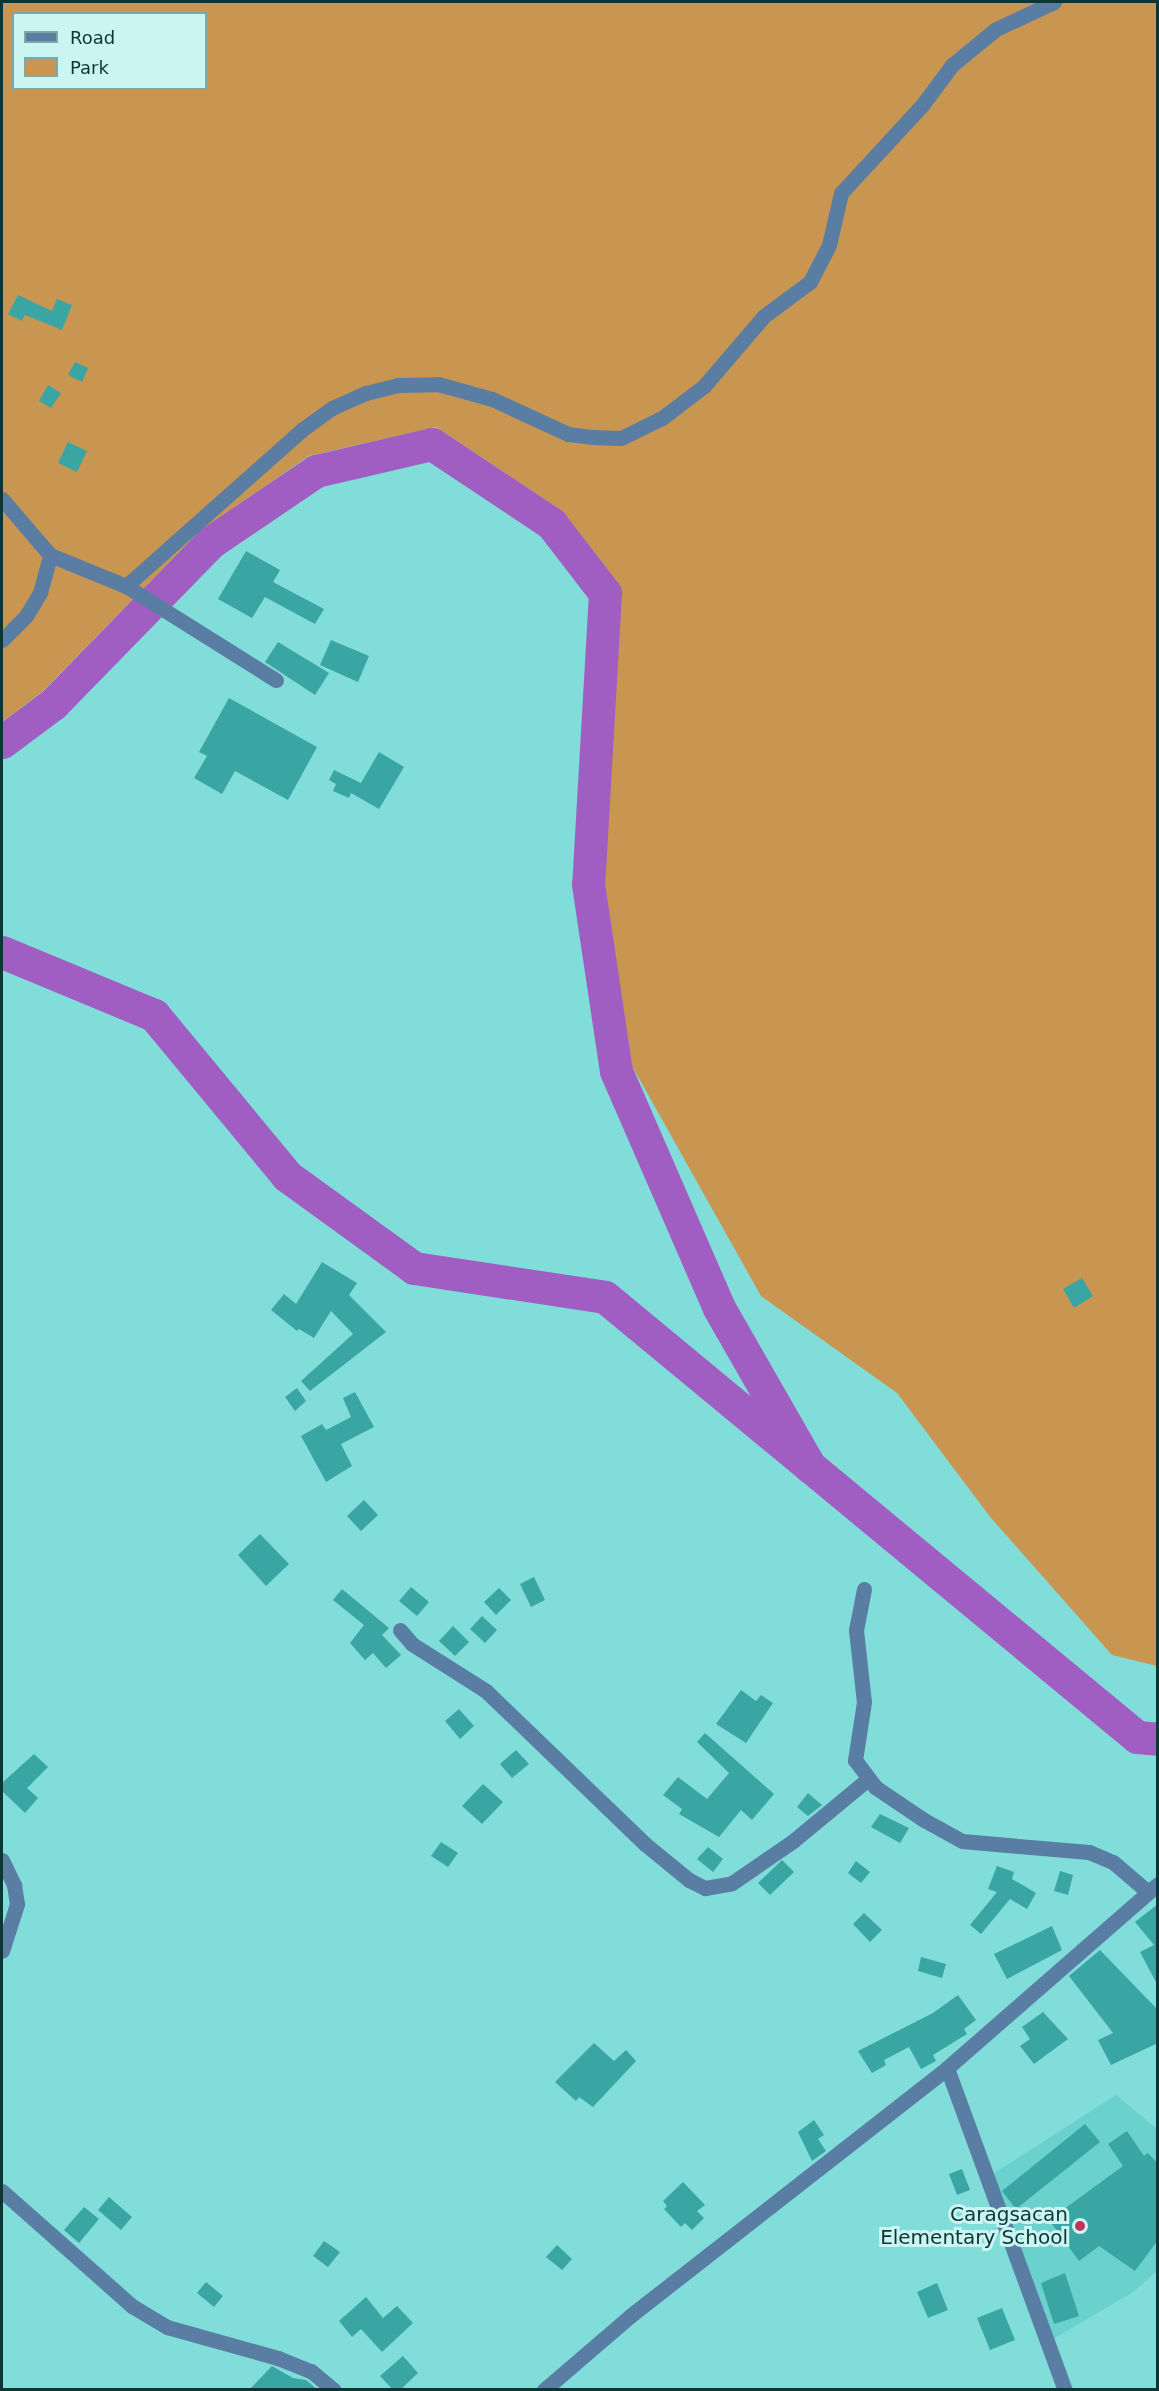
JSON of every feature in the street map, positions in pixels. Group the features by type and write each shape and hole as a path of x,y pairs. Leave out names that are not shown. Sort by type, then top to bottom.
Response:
{"street":[{"path":"126,586 303,429 332,408 366,393 438,384 492,399 568,434 592,437 621,438 662,418 704,386 764,316 810,282 829,245 841,193 851,177 923,104 952,65 996,29 1054,2"},
{"path":"2,500 50,555 126,586 276,680"},
{"path":"2,640 26,616 40,593 50,555"},
{"path":"544,2390 630,2316 947,2068 1153,1888 1113,1862 1089,1852 962,1841 924,1820 868,1779 855,1760 864,1702 856,1630 864,1589"},
{"path":"400,1630 412,1644 486,1691 645,1844 688,1880 705,1888 732,1883 793,1841 868,1779"},
{"path":"2,1860 14,1885 17,1904 2,1951"},
{"path":"947,2068 1065,2390"},
{"path":"2,2191 132,2306 167,2327 278,2358 311,2371 334,2390"}],"shaded area":[{"name":"Caragsacan Elementary School","path":"1116,2095 1157,2129 1157,2271 1133,2292 1053,2339 982,2181"}],"green space":[{"path":"2,2 1157,2 1157,1666 1112,1655 991,1518 897,1393 761,1296 632,1066 604,883 621,588 562,511 436,427 309,456 201,530 42,692 2,722"}],"building":[{"path":"18,295 52,311 57,299 72,305 62,330 25,315 22,321 8,314"},
{"path":"75,362 88,368 82,382 68,375"},
{"path":"48,385 61,393 51,408 39,401"},
{"path":"68,442 87,451 77,472 58,463"},
{"path":"246,551 280,570 273,582 324,609 315,624 265,597 252,618 218,599"},
{"path":"331,640 369,656 358,682 320,665"},
{"path":"278,642 329,673 315,695 265,662"},
{"path":"229,698 317,747 288,800 235,771 222,794 194,778 207,756 199,752"},
{"path":"379,752 404,767 379,809 351,793 349,798 333,791 336,784 329,780 334,770 361,783"},
{"path":"322,1262 357,1283 349,1295 386,1332 310,1391 301,1381 353,1334 331,1311 314,1338 299,1329 297,1331 271,1310 284,1294 296,1304"},
{"path":"1082,1278 1093,1296 1074,1308 1063,1289"},
{"path":"297,1388 306,1401 295,1411 285,1397"},
{"path":"355,1392 374,1427 341,1444 352,1466 326,1482 301,1436 322,1424 326,1430 351,1417 343,1398"},
{"path":"364,1500 378,1515 361,1531 347,1516"},
{"path":"260,1534 289,1564 266,1586 238,1555"},
{"path":"534,1577 545,1600 531,1607 520,1584"},
{"path":"411,1587 429,1602 417,1616 399,1601"},
{"path":"499,1588 511,1600 496,1615 484,1602"},
{"path":"342,1589 389,1628 382,1635 401,1655 386,1668 373,1653 365,1660 350,1643 364,1625 333,1600"},
{"path":"482,1616 497,1630 485,1643 470,1629"},
{"path":"453,1626 469,1642 455,1656 439,1641"},
{"path":"741,1690 756,1701 761,1695 773,1703 746,1743 716,1724"},
{"path":"459,1709 474,1726 460,1739 445,1721"},
{"path":"705,1733 774,1794 752,1820 741,1810 719,1837 679,1814 682,1809 663,1795 678,1777 707,1799 729,1773 697,1742"},
{"path":"516,1750 529,1764 512,1778 500,1764"},
{"path":"34,1754 48,1767 27,1788 38,1798 25,1813 2,1791 2,1783"},
{"path":"483,1784 503,1802 482,1824 462,1806"},
{"path":"808,1793 822,1805 808,1816 797,1807"},
{"path":"880,1814 909,1828 900,1843 871,1827"},
{"path":"441,1842 458,1853 448,1867 431,1856"},
{"path":"708,1847 723,1859 713,1872 697,1859"},
{"path":"782,1860 794,1872 770,1895 758,1883"},
{"path":"856,1861 870,1872 861,1883 848,1873"},
{"path":"997,1866 1014,1872 1012,1879 1036,1893 1027,1909 1010,1899 981,1934 970,1925 997,1892 988,1889"},
{"path":"1060,1871 1073,1875 1068,1895 1054,1891"},
{"path":"1158,1904 1158,1986 1140,1952 1154,1945 1135,1922"},
{"path":"864,1913 882,1930 870,1942 853,1924"},
{"path":"1052,1926 1062,1950 1007,1979 994,1954"},
{"path":"1100,1950 1158,2010 1158,2043 1111,2065 1098,2040 1113,2033 1069,1976"},
{"path":"921,1957 946,1964 942,1978 918,1971"},
{"path":"958,1995 976,2020 964,2029 967,2034 933,2055 936,2061 921,2069 909,2047 884,2060 886,2065 872,2073 858,2051 933,2013"},
{"path":"1043,2012 1068,2039 1034,2064 1020,2046 1030,2039 1022,2027"},
{"path":"594,2043 614,2061 626,2050 636,2061 593,2107 579,2097 576,2101 555,2082"},
{"path":"814,2120 824,2135 818,2139 826,2151 812,2161 798,2132"},
{"path":"1085,2124 1100,2142 1016,2209 1002,2191"},
{"path":"1127,2131 1144,2156 1148,2153 1158,2164 1158,2240 1135,2271 1099,2246 1079,2261 1049,2220 1123,2166 1108,2144"},
{"path":"962,2169 970,2190 957,2195 949,2174"},
{"path":"683,2182 705,2205 697,2211 704,2218 692,2230 685,2223 681,2227 664,2209 667,2206 663,2201"},
{"path":"109,2197 132,2217 121,2230 98,2210"},
{"path":"84,2207 99,2219 79,2243 64,2230"},
{"path":"324,2241 340,2252 328,2267 313,2256"},
{"path":"557,2245 572,2259 562,2270 546,2257"},
{"path":"1065,2273 1079,2316 1054,2324 1041,2283"},
{"path":"206,2282 223,2296 214,2307 197,2293"},
{"path":"937,2283 948,2310 928,2318 917,2292"},
{"path":"366,2297 383,2318 397,2306 413,2323 382,2352 361,2329 352,2337 339,2321"},
{"path":"1002,2308 1015,2340 990,2350 977,2318"},
{"path":"403,2356 418,2373 400,2390 393,2390 380,2376"},
{"path":"272,2366 293,2378 306,2380 318,2390 249,2390"}],"waterway":[{"path":"2,742 53,704 211,542 316,471 432,444 551,523 605,593 588,884 616,1071 719,1308 810,1467"},
{"path":"2,952 154,1015 287,1176 414,1268 605,1297 1137,1737 1158,1739"}],"place":[{"name":"Caragsacan Elementary School","path":"1080,2226"}]}
